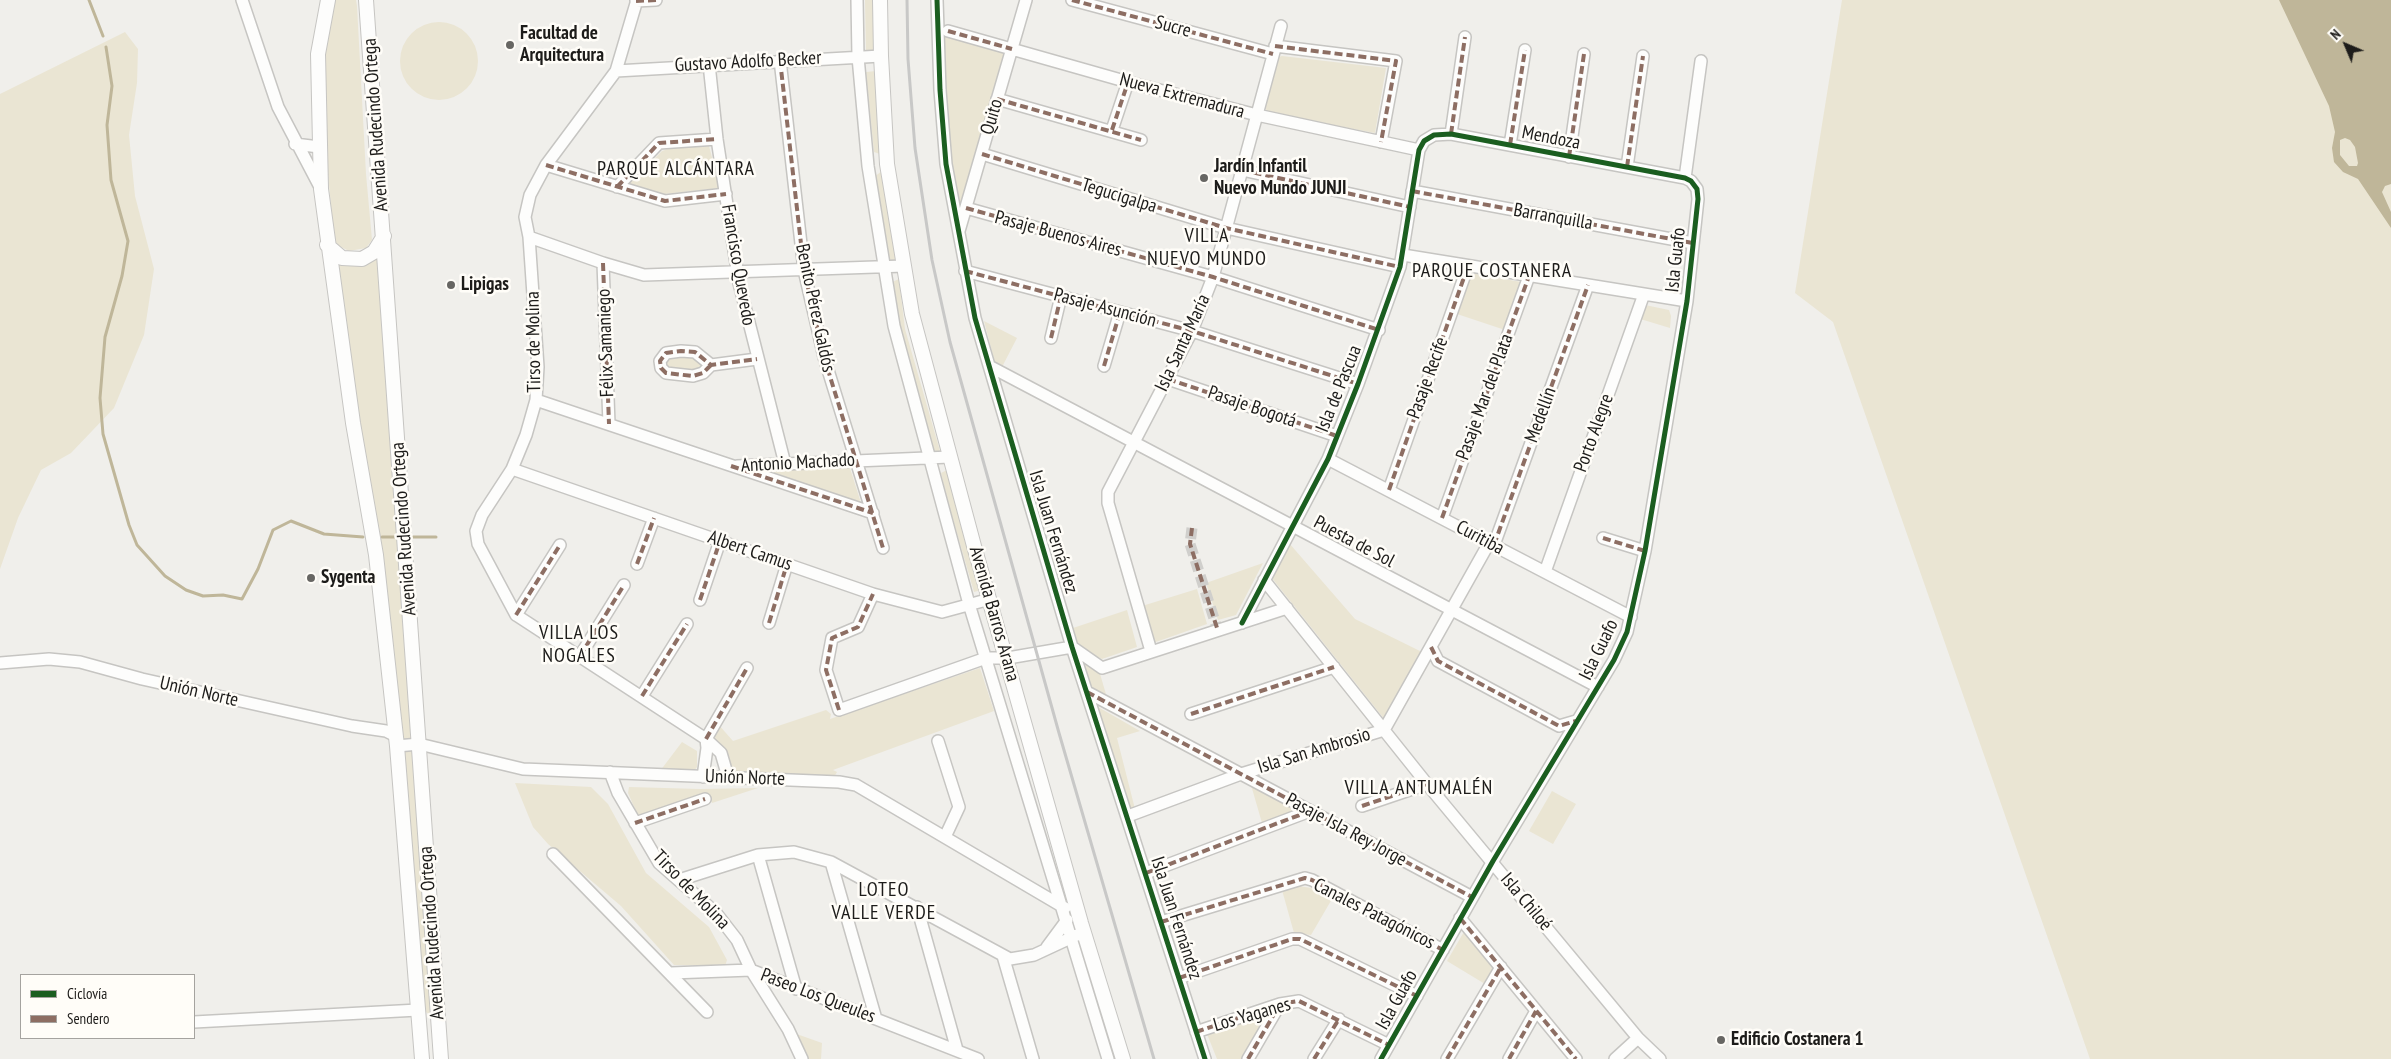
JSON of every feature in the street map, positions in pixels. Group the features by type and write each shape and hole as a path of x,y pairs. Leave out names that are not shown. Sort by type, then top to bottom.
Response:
{"main road":[{"name":"Avenida Rudecindo Ortega","path":"328,0 318,54 321,189 327,245 353,423 376,555 396,741 422,1059"},
{"path":"359,0 360,9 368,20"},
{"name":"Avenida Rudecindo Ortega","path":"366,0 441,1059"},
{"name":"Avenida Barros Arana","path":"880,0 887,164 912,314 1074,897 1079,931 1123,1059"},
{"path":"327,245 342,258 362,259 374,252 384,236"},
{"path":"418,1010 434,1024 440,1042"}],"street":[{"path":"242,0 278,108 321,189"},
{"path":"636,0 656,0"},
{"name":"Tirso de Molina","path":"636,0 616,71 546,165 530,194 525,217 529,237 538,367 536,400 526,435 512,469 482,515 476,531 478,544 516,615 706,739 721,753 728,777"},
{"name":"Avenida Barros Arana","path":"856,0 858,57 868,166 894,326 969,604 1067,920 1079,931 1108,1059"},
{"name":"Isla Juan Fernández","path":"938,0 940,86 946,164 975,318 1019,473 1072,647 1205,1059"},
{"name":"Quito","path":"959,234 1026,0"},
{"name":"Sucre","path":"1072,0 1274,50 1396,60 1381,142"},
{"name":"Isla Santa María","path":"1151,652 1108,504 1109,488 1192,331 1213,277 1280,26"},
{"name":"Nueva Extremadura","path":"948,31 1257,116 1419,150"},
{"path":"1451,134 1465,37"},
{"path":"1510,145 1525,50"},
{"path":"1569,157 1584,54"},
{"name":"Gustavo Adolfo Becker","path":"616,71 709,64 881,56"},
{"path":"1627,167 1643,56"},
{"name":"Benito Pérez Galdós","path":"780,60 804,270 824,357 883,548"},
{"path":"1685,178 1701,61"},
{"name":"Francisco Quevedo","path":"709,64 717,139 737,270 757,360 785,464"},
{"path":"1112,130 1128,82"},
{"path":"997,99 1112,130 1141,140"},
{"name":"Mendoza","path":"1419,150 1424,141 1434,135 1451,134 1685,178"},
{"path":"617,187 659,143 717,139"},
{"path":"296,144 320,147"},
{"name":"Isla de Pascua","path":"1242,623 1328,459 1379,330 1401,261 1419,150"},
{"name":"Tegucigalpa","path":"982,154 1226,228 1315,248 1401,261 1468,266 1687,301"},
{"path":"868,166 887,164"},
{"path":"546,165 665,201 726,194"},
{"path":"1242,170 1410,208"},
{"name":"Isla Guafo","path":"1381,1059 1492,861 1621,646 1631,617 1645,552 1687,301 1698,194 1695,185 1685,178"},
{"name":"Barranquilla","path":"1412,191 1693,243"},
{"name":"Pasaje Buenos Aires","path":"966,208 1213,277 1379,330"},
{"path":"529,237 644,275 737,270 804,270 904,266"},
{"name":"Félix Samaniego","path":"603,263 609,424"},
{"name":"Pasaje Recife","path":"1389,490 1468,266"},
{"name":"Pasaje Asunción","path":"965,271 1192,331 1358,384"},
{"name":"Pasaje Mar del Plata","path":"1442,518 1529,276"},
{"name":"Medellín","path":"1492,544 1588,285"},
{"name":"Porto Alegre","path":"1545,572 1644,294"},
{"path":"1051,338 1061,296"},
{"path":"1104,366 1120,312"},
{"path":"711,365 757,360"},
{"name":"Puesta de Sol","path":"990,367 1598,687"},
{"name":"Pasaje Bogotá","path":"1168,379 1337,436"},
{"name":"Antonio Machado","path":"536,400 731,466 950,456"},
{"name":"Curitiba","path":"1328,459 1631,617"},
{"path":"731,466 873,513"},
{"name":"Albert Camus","path":"512,469 873,594 942,612 990,599"},
{"path":"637,564 654,518"},
{"path":"1603,538 1645,552"},
{"path":"700,600 720,541"},
{"name":"Isla San Ambrosio","path":"1128,816 1241,774 1384,730 1492,544"},
{"path":"516,615 560,545"},
{"path":"769,623 787,564"},
{"name":"Isla Chiloé","path":"1264,580 1426,784 1638,1038 1660,1059"},
{"path":"580,656 624,584"},
{"path":"873,594 858,627 832,638 826,670 839,710 986,658 1008,658 1072,647 1102,668 1286,608"},
{"path":"642,696 687,624"},
{"path":"1431,647 1438,661 1559,726 1576,721"},
{"name":"Unión Norte","path":"0,663 49,659 80,662 142,679 352,726 386,731 396,741 419,744 523,769 728,777 856,785 1039,894 1063,906 1079,931"},
{"path":"1191,714 1334,667"},
{"path":"703,777 707,748 706,739 746,668"},
{"name":"Pasaje Isla Rey Jorge","path":"1087,692 1472,897"},
{"path":"938,741 959,807 945,837"},
{"name":"Tirso de Molina","path":"610,772 635,823 659,863 705,902 737,940 751,970 788,1029 802,1059"},
{"path":"1362,806 1426,784"},
{"path":"635,823 705,798"},
{"path":"1146,873 1310,811"},
{"path":"679,880 758,854 794,852 831,862 1010,959 1020,958 1044,950 1079,931"},
{"path":"553,854 707,1012"},
{"path":"758,854 796,989"},
{"path":"831,862 876,1019"},
{"path":"1039,894 1050,882 1052,873"},
{"name":"Canales Patagónicos","path":"1161,922 1305,878 1443,950"},
{"path":"1063,906 1074,897"},
{"path":"917,907 957,1050"},
{"path":"1460,918 1575,1058"},
{"path":"1044,950 1067,920"},
{"path":"1179,978 1292,939 1300,939 1417,996"},
{"path":"1003,956 1033,1059"},
{"path":"1447,1059 1501,967"},
{"name":"Paseo Los Queules","path":"671,973 751,970 978,1059"},
{"name":"Los Yaganes","path":"1196,1032 1280,1004 1299,1001 1389,1045"},
{"path":"1248,1059 1280,1004"},
{"name":"Avenida Rudecindo Ortega","path":"195,1022 418,1010"},
{"path":"1509,1059 1536,1011"},
{"path":"1314,1059 1338,1019"},
{"path":"1614,1059 1638,1038"}],"shaded area":[{"path":"333,0 356,0 357,6 366,174 372,240 366,248 349,251 337,245 334,237 327,164 325,51"},
{"path":"865,0 874,0 875,51 866,52"},
{"path":"1842,0 2391,0 2391,1059 2090,1059 1833,322 1795,293"},
{"path":"2279,0 2391,0 2391,184 2385,186 2382,192 2391,212 2391,228 2358,179 2343,172 2334,162 2332,148 2335,132 2329,106","holes":["2345,138 2350,140 2355,147 2357,166 2349,166 2340,155 2340,140"]},
{"path":"439,22 454,25 467,33 475,46 478,61 475,76 467,89 454,97 439,100 424,97 411,89 403,76 400,61 403,46 411,33 424,25"},
{"path":"125,32 138,49 137,83 129,135 135,196 154,269 144,335 114,408 71,453 41,470 18,518 0,569 0,94"},
{"path":"943,35 1007,53 961,213 946,143"},
{"path":"1278,57 1386,68 1375,133 1267,113 1265,105"},
{"path":"876,71 883,155 874,152 866,72"},
{"name":"PARQUE ALCÁNTARA","path":"709,146 720,188 664,194 629,184 662,151 671,148"},
{"path":"882,171 896,260 886,260 874,177"},
{"path":"380,254 397,537 434,1018 422,1009 335,259"},
{"path":"1470,273 1521,282 1505,330 1454,313"},
{"path":"899,279 905,329 940,451 933,453 901,340 890,283"},
{"path":"1645,305 1669,310 1671,316 1670,328 1637,318"},
{"path":"984,321 1017,338 1002,367 995,363"},
{"path":"694,355 706,365 701,369 692,372 671,370 666,367 665,361 669,357"},
{"path":"849,465 861,503 769,471"},
{"path":"947,470 981,590 974,592 941,473"},
{"path":"1289,543 1355,619 1422,652 1385,720 1271,577"},
{"path":"1263,563 1236,615 1218,620 1206,583"},
{"path":"1197,589 1207,624 1153,643 1142,606"},
{"path":"1127,610 1137,647 1102,659 1075,646 1070,629"},
{"path":"1087,663 1098,667 1108,701 1089,688 1083,667"},
{"path":"980,668 994,711 833,770 837,772 833,779 733,774 710,735 718,724 733,741 826,710 831,714 830,719"},
{"path":"1098,707 1140,731 1117,738 1135,809 1131,811"},
{"path":"682,742 697,751 697,767 693,772 660,771"},
{"path":"515,783 591,787 608,804 646,873 709,927 727,960 725,966 674,965 621,906 548,844 533,827"},
{"path":"1251,785 1296,808 1296,811 1262,823"},
{"path":"629,787 758,788 712,803 709,796 639,818 628,793"},
{"path":"1552,791 1576,804 1553,844 1529,831"},
{"path":"1299,886 1311,888 1332,899 1311,935 1294,933 1282,890"},
{"path":"1465,930 1494,967 1485,984 1447,961"},
{"path":"1269,1013 1244,1059 1217,1059 1207,1034"},
{"path":"791,1032 822,1043 821,1059 805,1059"}],"waterway":[{"path":"89,0 103,36"},
{"path":"106,47 112,86 107,125 111,180 128,241 122,276 105,337 100,398 103,434 129,525 137,545 165,576 186,590 203,596 223,595 242,599 258,569 273,530 291,521 324,534 363,537"},
{"path":"382,537 397,537"},
{"path":"413,537 436,537"}],"tunnel":[{"path":"1192,528 1190,544 1218,631"}],"railway":[{"path":"907,0 908,59 915,148 932,260 950,342 1059,733 1154,1059"}],"marked path":[{"path":"636,1 656,0"},
{"path":"1072,0 1273,54"},
{"path":"948,31 1012,49"},
{"path":"1451,134 1465,37"},
{"path":"1275,46 1396,61 1381,142"},
{"path":"1510,145 1525,50"},
{"path":"1569,157 1584,54"},
{"path":"1627,167 1643,56"},
{"path":"780,60 804,270 824,357 883,548"},
{"path":"1112,130 1128,82"},
{"path":"997,99 1141,140"},
{"path":"617,187 659,143 717,139"},
{"path":"982,154 1226,228 1400,267"},
{"path":"546,165 665,201 726,194"},
{"path":"1242,170 1410,207"},
{"path":"1412,191 1693,243"},
{"path":"966,208 1213,277 1379,330"},
{"path":"603,263 609,424"},
{"path":"1389,490 1468,266"},
{"path":"965,271 1192,331 1358,384"},
{"path":"1442,518 1529,276"},
{"path":"1494,545 1588,285"},
{"path":"1051,338 1061,296"},
{"path":"1104,366 1120,312"},
{"path":"711,365 703,373 693,376 666,373 661,368 660,361 666,353 681,351 695,352 711,365 757,359"},
{"path":"1168,379 1337,436"},
{"path":"731,466 873,513"},
{"path":"637,564 654,518"},
{"path":"1192,528 1190,544 1218,631"},
{"path":"1603,538 1645,551"},
{"path":"700,600 720,541"},
{"path":"516,615 560,545"},
{"path":"769,623 787,564"},
{"path":"580,656 624,585"},
{"path":"839,710 826,670 832,638 858,627 873,594"},
{"path":"642,696 687,624"},
{"path":"1431,647 1438,661 1559,726 1576,721"},
{"path":"1191,714 1334,667"},
{"path":"706,739 747,668"},
{"path":"1087,692 1472,897"},
{"path":"1362,806 1427,784"},
{"path":"635,823 705,799"},
{"path":"1146,873 1310,811"},
{"path":"1161,922 1305,878 1443,950"},
{"path":"1460,918 1576,1059"},
{"path":"1179,978 1292,939 1300,939 1417,996"},
{"path":"1447,1059 1501,967"},
{"path":"1196,1032 1280,1004 1299,1001 1389,1045"},
{"path":"1248,1059 1280,1004"},
{"path":"1509,1059 1536,1011"},
{"path":"1314,1059 1339,1019"}],"cycle path":[{"path":"937,0 940,90 946,164 975,318 1072,647 1205,1059"},
{"path":"1242,623 1328,459 1358,384 1400,267 1419,150 1424,141 1434,135 1451,134 1685,178 1691,181 1697,189 1698,199 1687,301 1645,551 1627,632 1614,660 1493,861 1381,1059"}],"place":[{"name":"Facultad de Arquitectura","path":"510,45"},
{"name":"Jardín Infantil Nuevo Mundo JUNJI","path":"1204,178"},
{"name":"Lipigas","path":"451,285"},
{"name":"Sygenta","path":"311,578"},
{"name":"Edificio Costanera 1","path":"1721,1040"}],"district":[{"name":"PARQUE ALCÁNTARA","path":"676,169"},
{"name":"VILLA NUEVO MUNDO","path":"1207,248"},
{"name":"PARQUE COSTANERA","path":"1492,271"},
{"name":"VILLA LOS NOGALES","path":"579,644"},
{"name":"VILLA ANTUMALÉN","path":"1419,788"},
{"name":"LOTEO VALLE VERDE","path":"884,902"}]}
